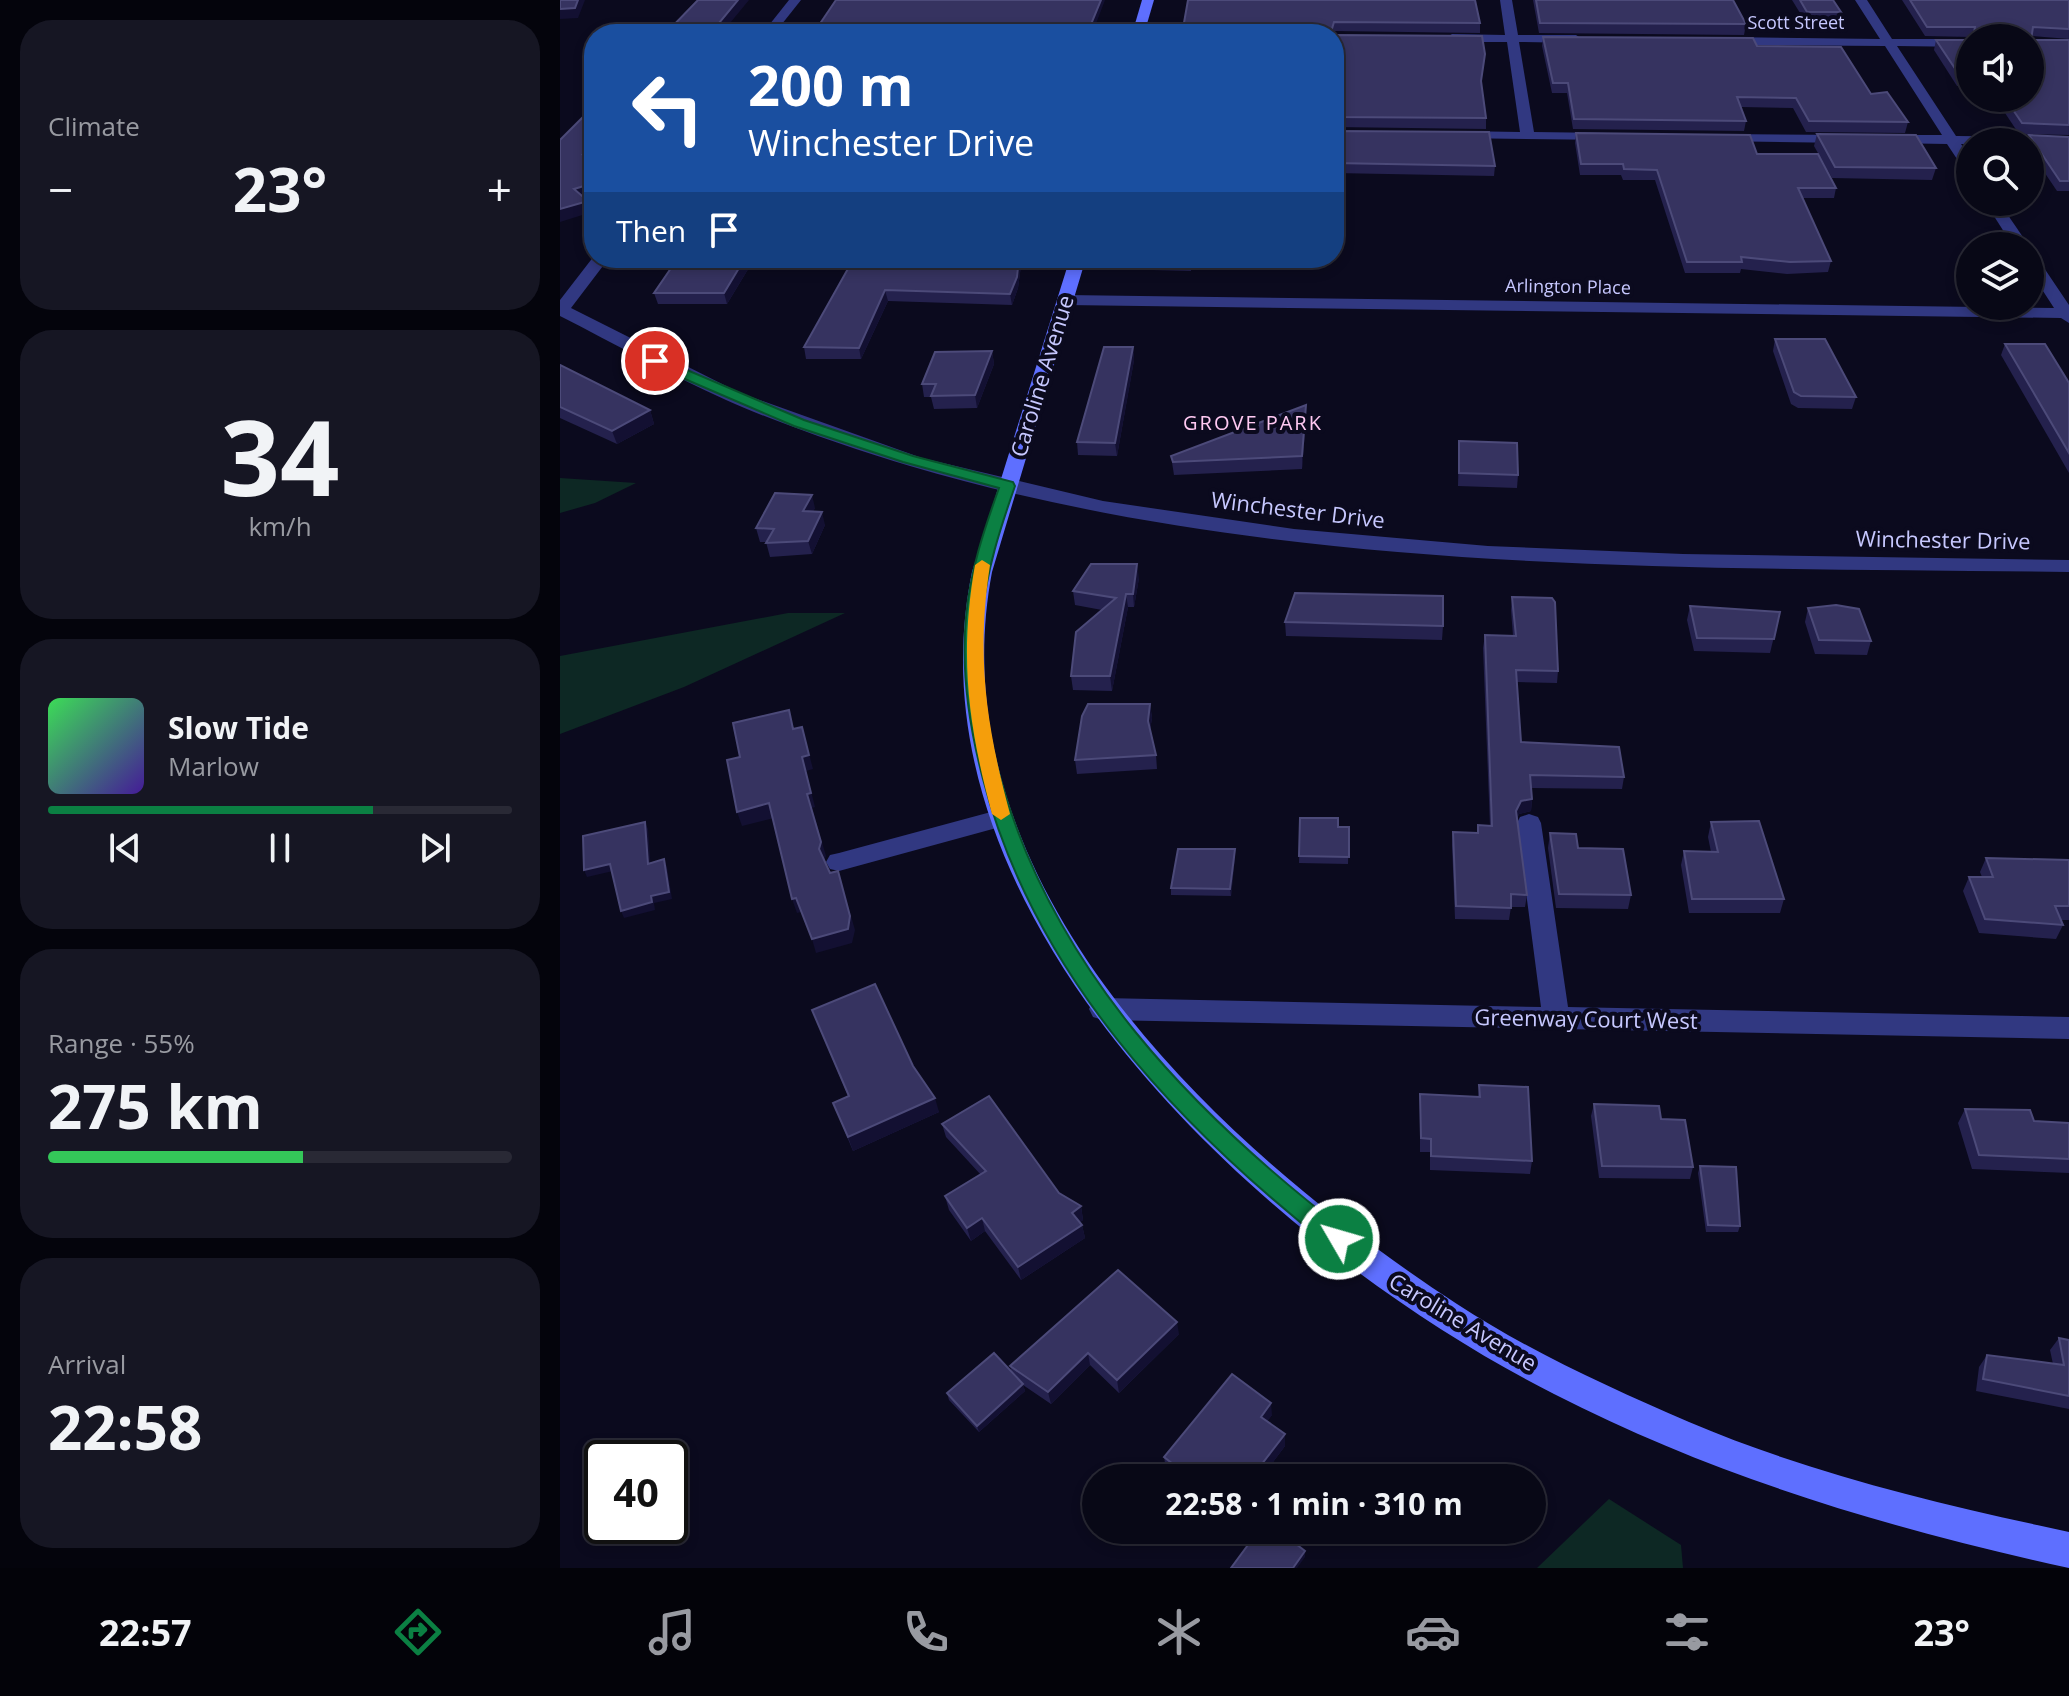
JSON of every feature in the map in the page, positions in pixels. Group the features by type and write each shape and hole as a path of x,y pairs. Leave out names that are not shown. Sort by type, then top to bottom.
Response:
{"street":[{"path":"776,24 795,0"},
{"path":"1141,24 1148,0"},
{"path":"1506,0 1528,136"},
{"path":"1861,0 1956,147"},
{"path":"1439,38 1590,40"},
{"name":"Scott Street","path":"1712,41 1956,43"},
{"path":"1438,135 1622,137"},
{"path":"1700,138 1857,139"},
{"path":"1873,139 2069,141"},
{"path":"560,310 593,268"},
{"name":"Caroline Avenue","path":"1075,268 985,551 974,617 973,677 982,742 1002,818 1022,869 1060,942 1103,1009 1188,1109 1270,1186 1385,1275 1471,1330 1565,1383 1667,1430 1804,1483 1948,1525 2069,1550"},
{"path":"2044,280 2068,315"},
{"name":"Arlington Place","path":"1066,300 2068,315"},
{"name":"Winchester Drive","path":"560,310 663,365 762,409 908,459 1008,486 1218,525 1368,544 1474,553 2069,566"},
{"path":"839,862 1002,818"},
{"path":"1529,823 1556,1019"},
{"name":"Greenway Court West","path":"1103,1009 2069,1028"}],"green space":[{"path":"560,478 636,483 595,503 560,513"},
{"path":"788,613 845,613 684,687 560,734 560,656"},
{"path":"1609,1499 1681,1545 1683,1568 1537,1568"}],"building":[{"path":"560,0 578,0 575,8 560,9"},
{"path":"698,0 738,0 718,24 675,24"},
{"path":"836,0 1101,0 1091,24 820,24"},
{"path":"1188,0 1475,0 1480,23 1334,22 1184,24"},
{"path":"1536,0 1733,0 1746,24 1540,23"},
{"path":"1800,0 1833,0 1841,12 1807,12"},
{"path":"1910,0 2069,0 2069,29 2044,28 2044,24 1927,27"},
{"path":"1344,35 1482,36 1485,54 1481,81 1486,118 1344,117"},
{"path":"1543,37 1753,38 1757,46 1841,47 1871,94 1887,92 1908,122 1809,121 1796,98 1737,97 1746,121 1574,119 1568,83 1553,83"},
{"path":"1936,40 1956,40 1956,70"},
{"path":"2044,40 2069,40 2069,125 2022,123 2015,112 2044,112"},
{"path":"584,116 584,186 574,189 584,198 584,202 560,209 560,140"},
{"path":"1344,131 1489,132 1495,166 1344,163"},
{"path":"1576,133 1750,135 1757,154 1818,154 1836,188 1798,188 1831,261 1790,262 1741,257 1742,262 1687,262 1657,170 1624,169 1623,164 1581,164"},
{"path":"1817,134 1916,135 1936,168 1835,167"},
{"path":"2044,136 2069,137 2069,181 2060,181 2044,157"},
{"path":"671,268 739,268 724,293 654,293"},
{"path":"848,268 1018,268 1010,294 885,290 859,348 804,347"},
{"path":"1775,339 1825,339 1856,397 1801,396 1794,392"},
{"path":"2005,344 2045,344 2069,383 2069,453"},
{"path":"1104,347 1133,347 1115,443 1077,442"},
{"path":"992,351 975,395 931,396 936,384 922,384 935,352"},
{"path":"560,365 650,410 612,431 560,407"},
{"path":"1306,405 1302,456 1173,462 1171,456"},
{"path":"1459,441 1517,443 1518,475 1459,473"},
{"path":"775,493 812,495 803,511 822,512 808,541 766,543 774,529 756,528"},
{"path":"1091,564 1137,564 1133,594 1126,594 1110,676 1071,676 1076,632 1116,598 1073,591"},
{"path":"1295,593 1443,596 1443,626 1285,622"},
{"path":"1512,597 1552,598 1555,602 1558,671 1516,670 1521,742 1619,747 1624,777 1530,775 1532,799 1521,801 1516,811 1527,895 1511,894 1511,908 1456,906 1453,832 1478,833 1478,825 1492,826 1485,635 1516,636"},
{"path":"1836,605 1859,609 1871,641 1819,640 1808,608"},
{"path":"1690,606 1780,612 1774,639 1697,638"},
{"path":"1088,704 1150,704 1148,721 1156,755 1075,760 1082,716"},
{"path":"789,710 793,729 802,727 809,755 802,757 811,793 807,794 821,842 819,849 830,873 838,871 850,916 848,929 812,939 796,898 792,899 769,803 737,812 727,760 740,757 733,723"},
{"path":"1300,818 1338,818 1338,827 1349,827 1349,857 1299,856"},
{"path":"1759,821 1784,899 1692,899 1684,851 1718,852 1711,822"},
{"path":"645,822 648,864 664,859 669,892 651,896 652,902 621,911 610,864 584,870 583,836"},
{"path":"1550,833 1576,834 1578,848 1623,849 1631,895 1559,894"},
{"path":"1178,849 1235,849 1230,889 1171,888"},
{"path":"1986,858 2069,860 2069,906 2055,906 2063,925 1985,919 1969,877 1993,877"},
{"path":"875,984 913,1066 935,1098 848,1137 833,1103 849,1096 812,1010"},
{"path":"1479,1085 1528,1087 1532,1161 1431,1156 1431,1139 1421,1138 1420,1094 1480,1097"},
{"path":"989,1096 1059,1193 1081,1206 1072,1213 1082,1225 1018,1267 982,1218 967,1228 945,1196 986,1171 942,1124"},
{"path":"1594,1104 1659,1106 1661,1119 1685,1120 1693,1167 1602,1166"},
{"path":"1965,1109 2030,1110 2034,1121 2069,1123 2069,1159 1979,1155"},
{"path":"1700,1166 1736,1167 1740,1226 1708,1225"},
{"path":"1118,1270 1177,1322 1117,1380 1088,1353 1048,1392 1010,1366"},
{"path":"2059,1338 2069,1340 2069,1396 1983,1379 1987,1355 2064,1365"},
{"path":"994,1353 1023,1384 977,1426 947,1393"},
{"path":"1232,1374 1271,1403 1261,1417 1285,1434 1262,1464 1173,1464 1164,1457"},
{"path":"1249,1544 1296,1544 1305,1551 1293,1568 1231,1568"}],"slow traffic":[{"path":"982,565 974,617 973,677 982,742 1001,814"}],"district":[{"name":"GROVE PARK","path":"1253,423"}],"route":[{"path":"655,361 799,423 908,459 1008,486 985,551 974,617 973,677 982,742 1002,818 1022,869 1060,942 1103,1009 1188,1109 1270,1186 1339,1239"}]}
